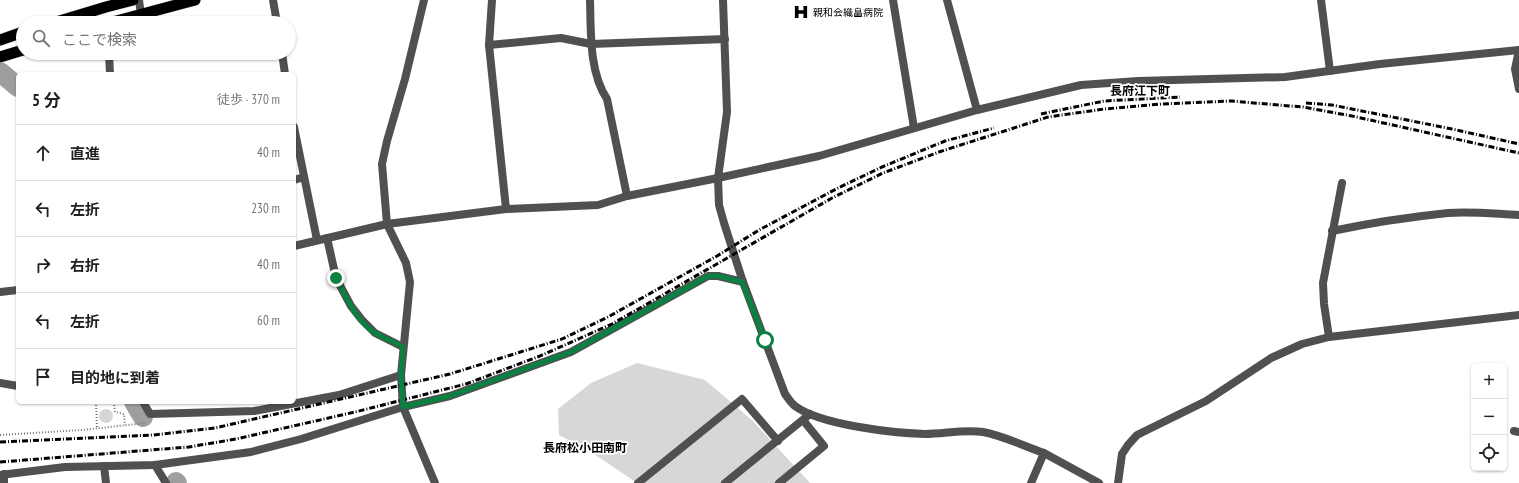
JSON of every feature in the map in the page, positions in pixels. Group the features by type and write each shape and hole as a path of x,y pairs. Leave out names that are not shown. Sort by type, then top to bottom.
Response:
{"highway":[{"path":"76,16 133,0"},
{"path":"134,16 195,0"},
{"path":"2,39 16,34"},
{"path":"2,56 16,52"}],"street":[{"path":"139,0 141,14"},
{"path":"273,0 276,16"},
{"path":"424,0 382,164 387,224 406,264 410,282 401,375 403,407 435,483"},
{"path":"492,0 489,45 506,209"},
{"path":"590,0 591,44 600,88 607,100 627,196"},
{"path":"723,0 727,112 718,178 719,205 742,282 785,394 795,406 810,414 856,427 925,434 982,432 1002,437 1044,453 1099,483"},
{"path":"893,0 914,128"},
{"path":"947,0 977,110"},
{"path":"1321,0 1330,71"},
{"path":"489,45 561,38 591,44 725,38"},
{"path":"296,245 387,224 506,209 598,205 627,196 819,156 977,110 1081,85 1138,81 1285,77 1380,64 1519,50 1515,69 1519,89"},
{"path":"109,60 110,72"},
{"path":"283,60 285,72"},
{"path":"296,137 317,240"},
{"path":"296,179 304,177"},
{"path":"1329,337 1324,304 1323,283 1342,183"},
{"path":"1332,231 1380,221 1449,213 1519,215"},
{"path":"327,238 336,278 351,306 362,320 375,332 403,347"},
{"path":"3,477 65,467 155,465 251,452 301,439 403,407 450,396 571,352 708,276 718,276 742,282"},
{"path":"0,292 16,290"},
{"path":"1118,483 1122,454 1137,435 1206,401 1271,358 1302,344 1329,337 1519,315"},
{"path":"296,403 339,395 401,375"},
{"path":"0,384 16,386"},
{"path":"638,483 742,399 778,441"},
{"path":"145,404 150,414 254,411 291,404"},
{"path":"724,483 810,414"},
{"path":"778,483 824,446 803,420"},
{"path":"1031,483 1044,453"},
{"path":"155,465 166,483"},
{"path":"104,466 106,483"}],"path":[{"path":"96,404 97,428"},
{"path":"114,404 115,412 124,414 125,425"},
{"path":"0,435 147,423"}],"shaded area":[{"path":"637,363 705,380 753,421 810,483 637,483 591,452 559,435 558,409 591,383"},
{"path":"103,409 109,409 113,413 113,419 109,423 103,423 99,419 99,413"}],"waterway":[{"path":"0,72 16,85"},
{"path":"135,404 143,417"}],"railway":[{"path":"1041,114 1104,101 1180,97"},
{"path":"0,462 189,447 236,439 355,412 466,384 540,356 612,324 832,198 883,173 939,152 1048,117 1104,109 1162,104 1231,101 1303,107 1352,116 1519,153"},
{"path":"1306,103 1332,105 1519,144"},
{"path":"0,442 153,435 215,428 450,374 562,339 608,317 717,256 759,230 838,188 882,167 945,141 994,128"}],"place":[{"name":"親和会織畠病院","path":"801,12"}],"district":[{"name":"長府江下町","path":"1140,90"},
{"name":"長府松小田南町","path":"585,447"}],"route":[{"path":"336,278 351,306 362,320 375,332 403,347 401,385 403,407 450,396 571,352 708,276 718,276 742,282 765,340"}]}
